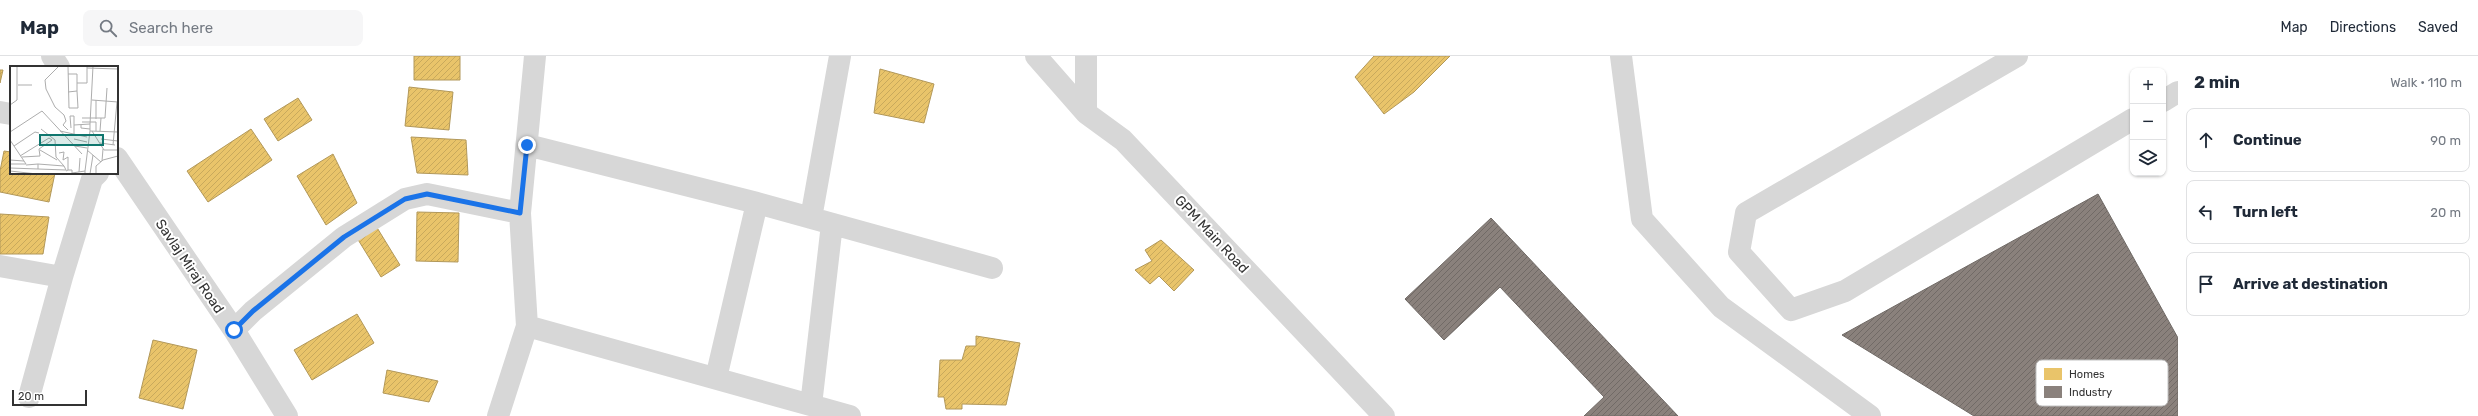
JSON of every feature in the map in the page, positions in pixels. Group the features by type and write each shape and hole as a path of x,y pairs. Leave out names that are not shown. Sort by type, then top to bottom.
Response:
{"street":[{"path":"52,56 58,66"},
{"path":"498,416 527,326 520,213 535,56"},
{"path":"811,218 840,56"},
{"name":"GPM Main Road","path":"1036,56 1086,113 1122,140 1384,416"},
{"path":"1086,56 1086,113"},
{"path":"1621,56 1642,219 1722,307 1870,416"},
{"path":"2017,56 1746,213 1739,252 1791,310 1845,291 2130,121"},
{"path":"2166,99 2178,92"},
{"path":"0,112 10,114"},
{"path":"527,145 757,203 992,268"},
{"name":"Savlaj Miraj Road","path":"118,159 234,330 287,416"},
{"path":"29,397 62,277 92,179 97,174"},
{"path":"234,330 253,311 344,237 405,199 427,194 520,213"},
{"path":"716,378 757,203"},
{"path":"811,405 832,224"},
{"path":"0,266 62,277"},
{"path":"527,326 811,405 840,415"}],"building: Homes":[{"path":"414,56 460,56 460,80 414,80"},
{"path":"1374,56 1450,56 1414,92 1384,114 1355,77"},
{"path":"880,69 934,84 924,123 874,113"},
{"path":"0,70 3,70 0,83"},
{"path":"409,87 453,92 449,130 405,126"},
{"path":"298,98 312,120 278,141 264,119"},
{"path":"251,129 272,160 208,202 187,171"},
{"path":"411,137 466,140 468,175 417,173"},
{"path":"4,151 10,152 10,174 55,174 49,202 0,192 0,171"},
{"path":"333,154 357,203 326,225 297,176"},
{"path":"417,212 459,213 458,262 416,261"},
{"path":"0,214 49,217 43,254 0,254"},
{"path":"376,226 400,265 381,277 357,238"},
{"path":"1161,240 1194,270 1174,291 1159,276 1150,284 1135,270 1152,261 1145,250"},
{"path":"357,314 374,343 312,380 294,350"},
{"path":"976,336 1020,343 1006,405 962,404 962,409 946,409 944,397 938,397 940,360 962,360 966,346 976,346"},
{"path":"153,340 197,350 183,409 139,398"},
{"path":"387,370 438,381 429,402 383,393"}],"building: Industry":[{"path":"2098,194 2178,338 2178,416 1974,416 1842,335"},
{"path":"1491,218 1678,416 1584,416 1604,397 1500,287 1444,340 1405,299"}],"route":[{"path":"234,330 253,311 344,237 405,199 427,194 520,213 527,145"}]}
